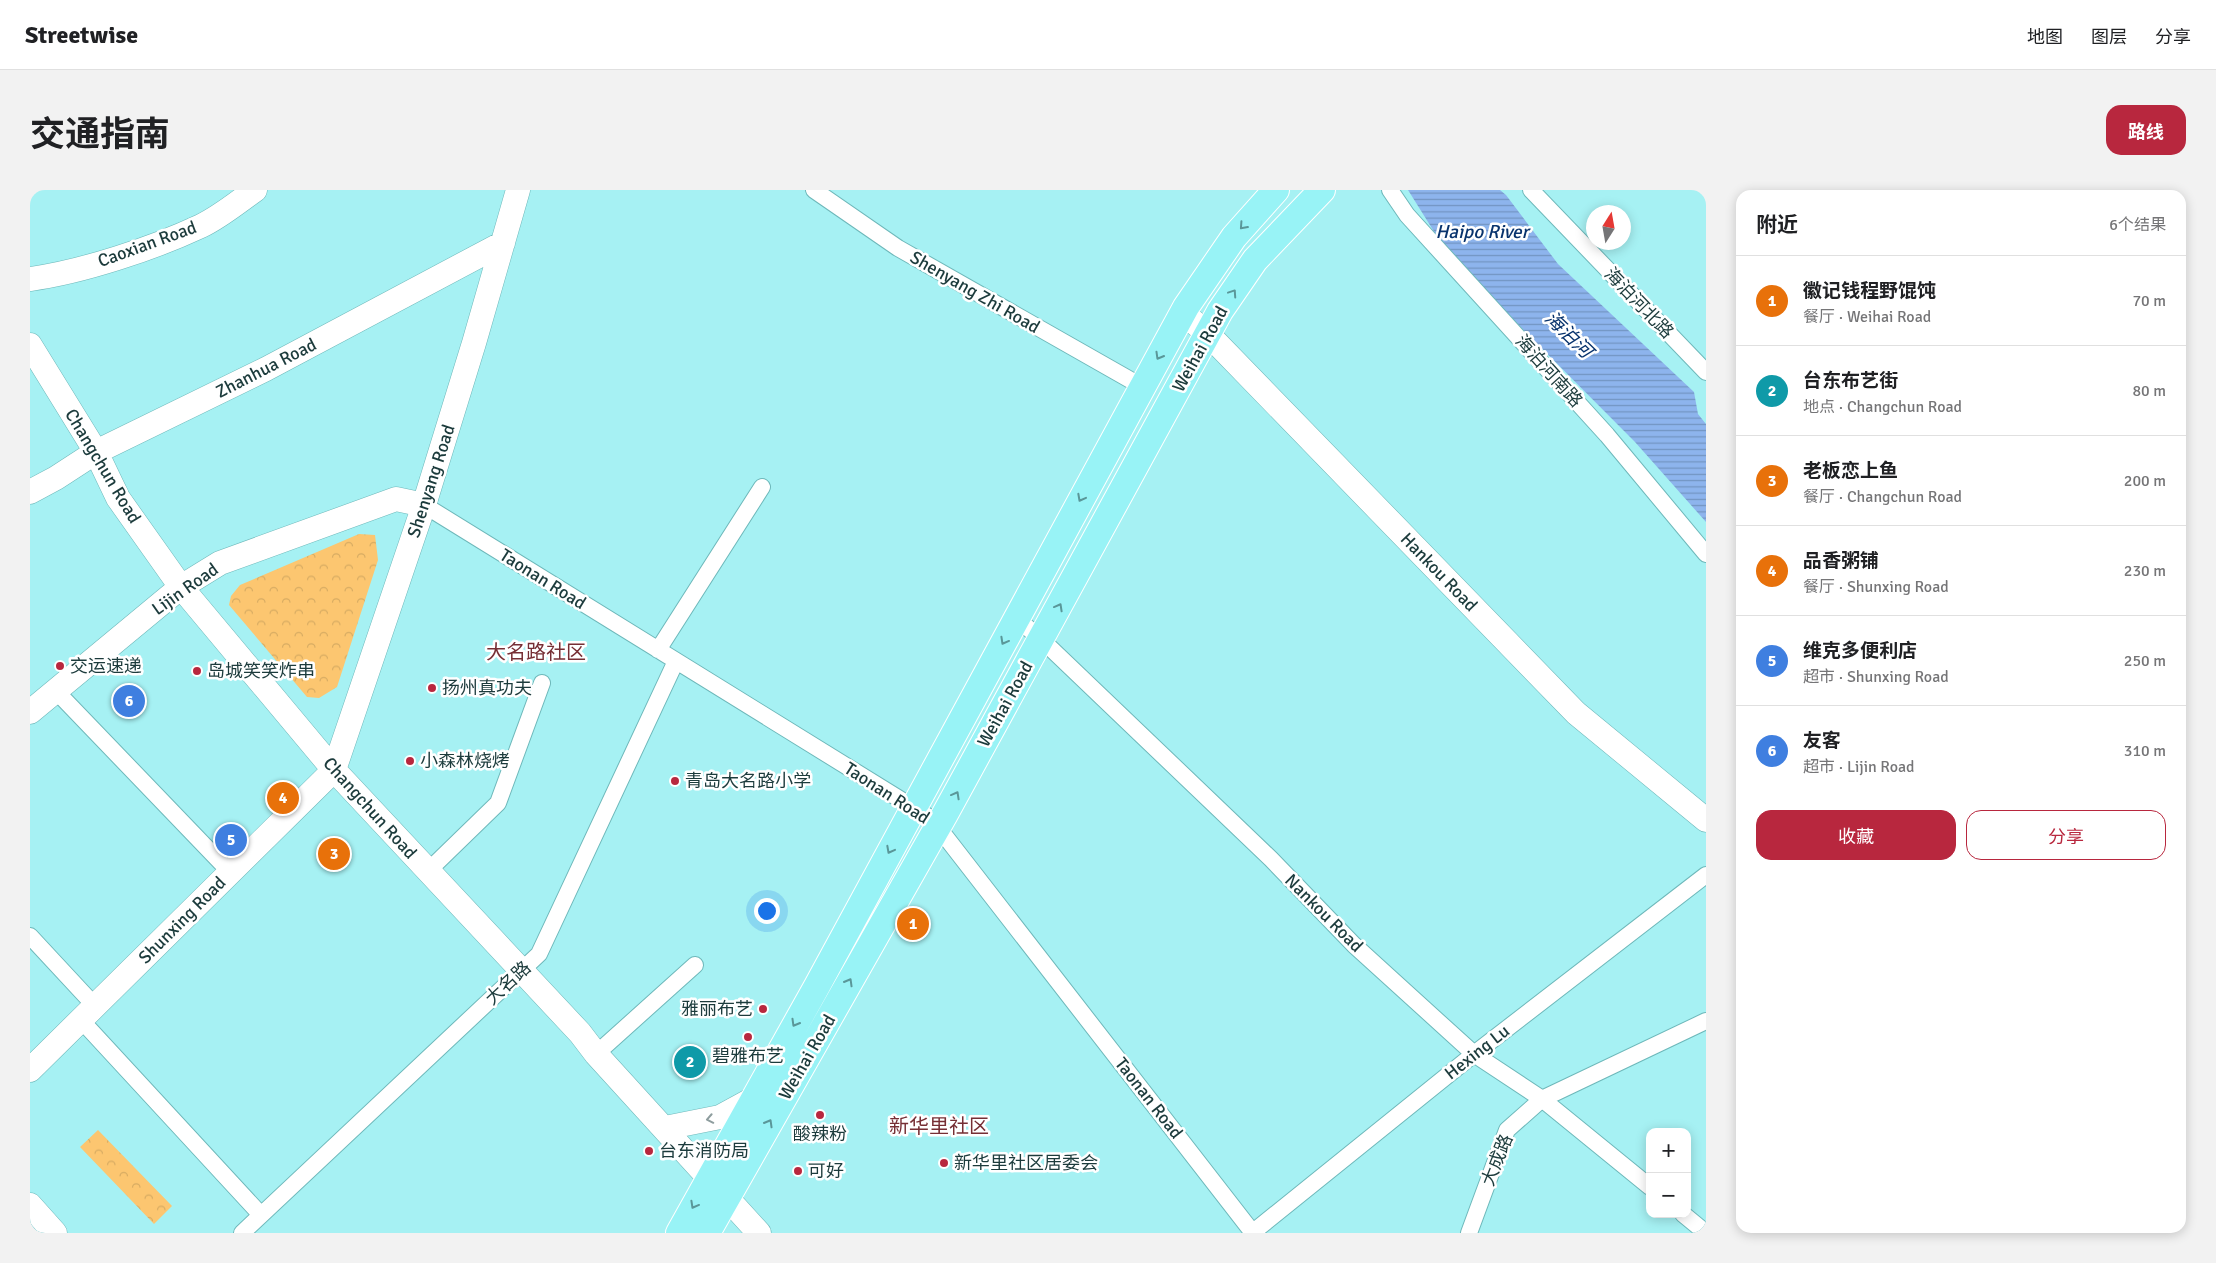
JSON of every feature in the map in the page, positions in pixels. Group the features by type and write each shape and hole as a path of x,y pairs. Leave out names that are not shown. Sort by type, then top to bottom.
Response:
{"main road":[{"name":"Weihai Road","path":"679,1233 752,1099 817,986 912,806 1141,386 1183,313 1234,237 1276,190"},
{"name":"Weihai Road","path":"707,1233 938,827 1220,311 1255,260 1322,190"}],"street":[{"name":"Caoxian Road","path":"30,279 55,275 160,243 203,225 255,190"},
{"name":"Shenyang Road","path":"334,770 424,505 518,190"},
{"name":"Shenyang Zhi Road","path":"814,190 898,248 1141,386"},
{"name":"海泊河南路","path":"1390,190 1406,215 1607,436 1706,554"},
{"name":"海泊河北路","path":"1531,190 1706,372"},
{"name":"Zhanhua Road","path":"30,492 56,478 96,452 266,369 503,242"},
{"name":"Hankou Road","path":"1183,313 1208,334 1576,713 1706,820"},
{"name":"Changchun Road","path":"30,345 96,452 118,498 181,587 334,770 580,1033 596,1054 759,1233"},
{"path":"658,650 762,487"},
{"name":"Lijin Road","path":"30,712 181,587 220,563 396,499 424,505"},
{"name":"Taonan Road","path":"424,505 912,806 938,827 1253,1233"},
{"name":"Nankou Road","path":"1016,618 1041,639 1271,859 1354,945 1474,1054 1542,1100 1646,1184"},
{"name":"大名路","path":"242,1233 539,954 676,661"},
{"path":"428,871 498,803 542,683"},
{"path":"56,691 230,872"},
{"name":"Shunxing Road","path":"30,1070 334,770"},
{"name":"Hexing Lu","path":"1253,1233 1474,1054 1706,875"},
{"path":"30,936 88,1013 261,1215"},
{"path":"596,1054 695,965"},
{"name":"大成路","path":"1469,1233 1507,1130 1542,1100 1706,1021"},
{"path":"664,1128 720,1117 752,1099"},
{"path":"30,1205 55,1233"},
{"path":"30,1214 48,1233"},
{"path":"1688,1218 1706,1232"}],"green space":[{"path":"359,534 375,535 378,560 337,687 319,698 307,697 229,605 231,596 240,585"},
{"path":"98,1130 172,1206 154,1224 80,1147"}],"water":[{"name":"Haipo River","path":"1408,190 1500,190 1506,195 1558,264 1694,392 1698,414 1706,424 1706,522 1635,442 1448,254"}],"place":[{"name":"交运速递","path":"60,666"},
{"name":"岛城笑笑炸串","path":"197,671"},
{"name":"扬州真功夫","path":"432,688"},
{"name":"友客","path":"129,701"},
{"name":"小森林烧烤","path":"410,761"},
{"name":"青岛大名路小学","path":"675,781"},
{"name":"品香粥铺","path":"283,798"},
{"name":"维克多便利店","path":"231,840"},
{"name":"老板恋上鱼","path":"334,854"},
{"name":"徽记钱程野馄饨","path":"913,924"},
{"name":"雅丽布艺","path":"763,1009"},
{"name":"碧雅布艺","path":"748,1037"},
{"name":"台东布艺街","path":"690,1062"},
{"name":"酸辣粉","path":"820,1115"},
{"name":"台东消防局","path":"649,1151"},
{"name":"新华里社区居委会","path":"944,1163"},
{"name":"可好","path":"798,1171"}],"district":[{"name":"大名路社区","path":"536,652"},
{"name":"新华里社区","path":"939,1126"}],"water label":[{"name":"海泊河","path":"1569,334"}]}
